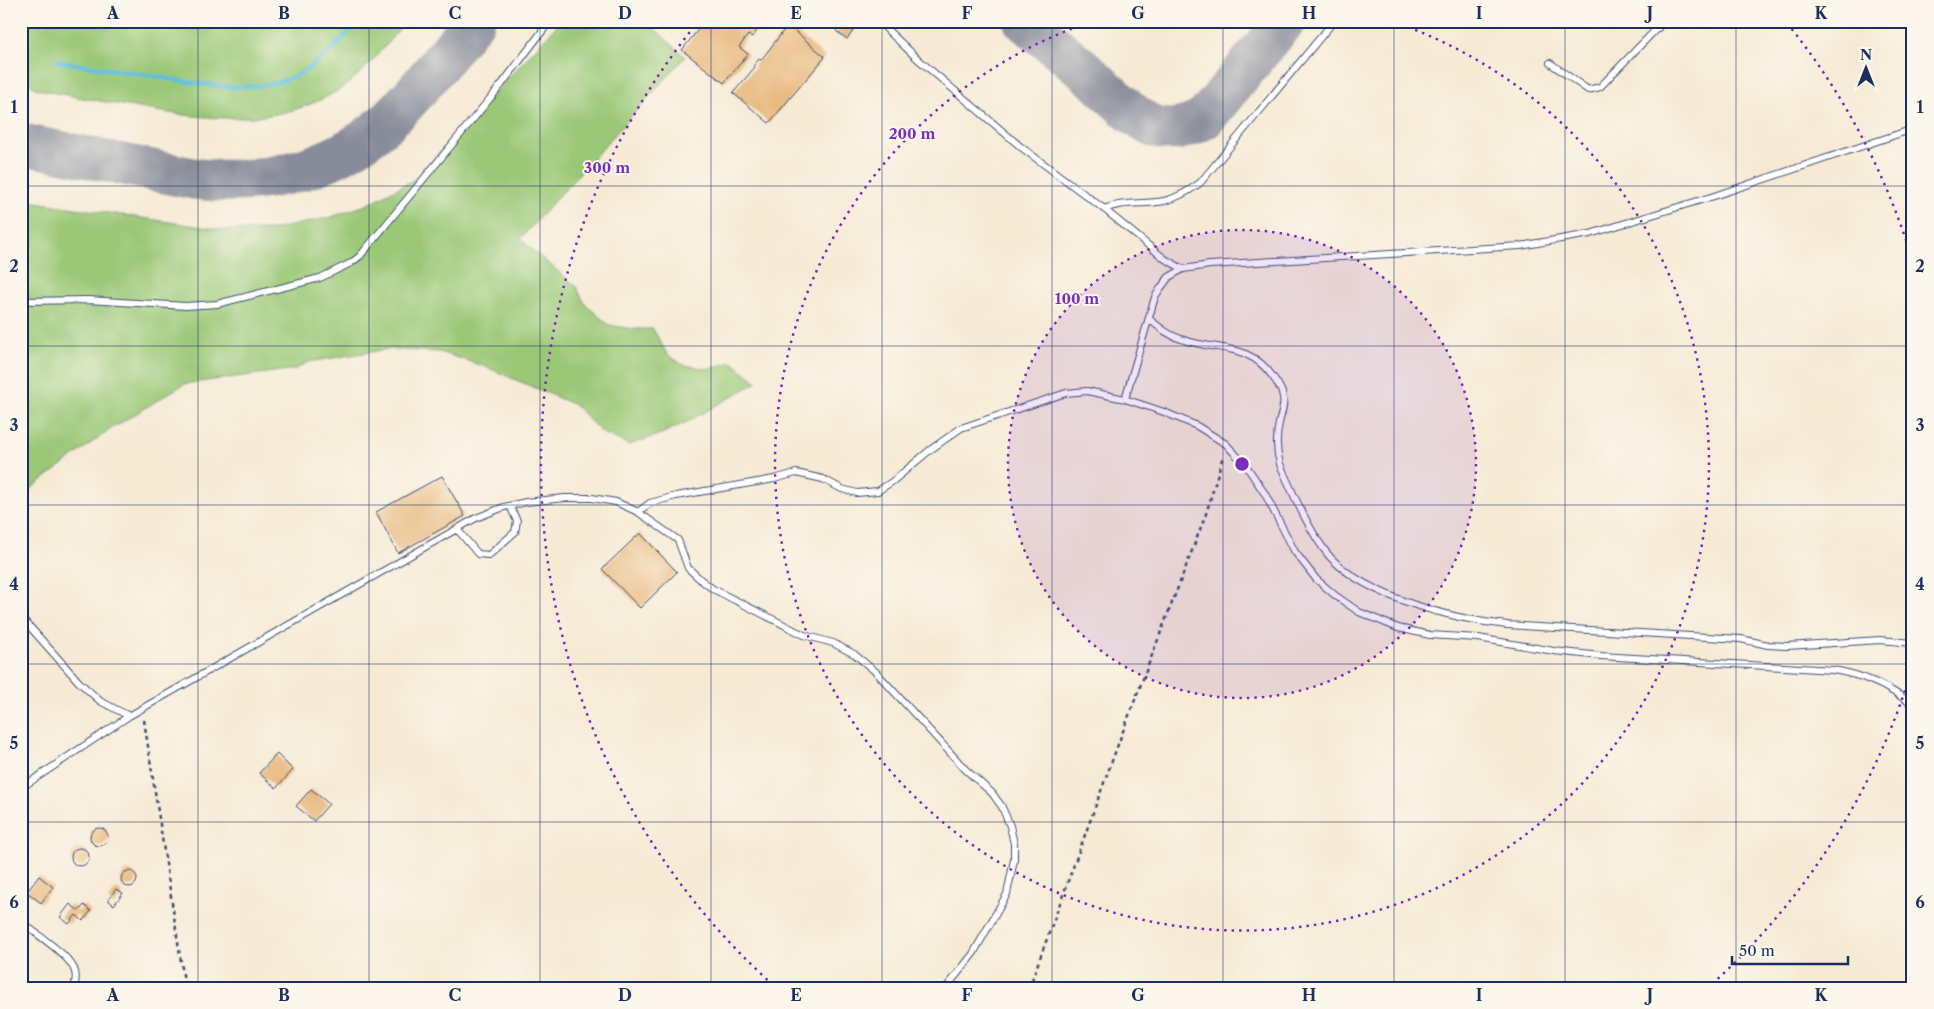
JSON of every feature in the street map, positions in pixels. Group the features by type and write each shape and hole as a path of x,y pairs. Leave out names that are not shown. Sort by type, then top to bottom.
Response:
{"lane":[{"path":"21,301 88,300 186,306 217,304 320,278 338,271 360,256 502,84 550,21"},
{"path":"878,21 919,60 1021,147 1104,209 1165,259 1183,269"},
{"path":"1104,209 1113,206 1164,201 1186,193 1200,183 1334,21"},
{"path":"1650,21 1658,28"},
{"path":"1550,63 1588,90 1600,87 1664,21"},
{"path":"1125,399 1155,297 1169,277 1183,269 1210,265 1520,246 1590,234 1714,196 1913,129"},
{"path":"1149,319 1168,334 1182,339 1247,353 1257,358 1268,369 1283,395 1284,408 1279,423 1276,450 1280,464 1320,545 1342,568 1359,580 1392,596 1458,617 1507,625 1741,639 1768,645 1787,646 1880,640 1913,644"},
{"path":"638,512 650,503 676,496 774,479 796,473 823,479 842,489 857,493 878,491 893,482 930,450 961,428 1066,393 1087,391 1125,399 1164,412 1189,423 1226,444 1247,467 1265,494 1295,552 1316,579 1359,612 1398,628 1430,635 1478,638 1545,650 1601,656 1833,670 1856,674 1875,681 1894,690 1913,704"},
{"path":"21,788 129,716 476,518 510,506 565,498 592,498 616,502 638,512 678,540 688,568 713,589 804,635 833,644 854,654 876,672 966,770 992,793 1002,808 1010,826 1014,844 1014,860 1007,894 973,954 946,988"},
{"path":"457,529 478,554 489,555 516,532 517,521 510,506"},
{"path":"21,617 79,682 100,701 129,716"},
{"path":"21,924 28,927 70,962 75,970 74,988"}],"path":[{"path":"1029,988 1120,739 1206,514 1226,444"},
{"path":"142,709 185,988"}],"green space":[{"path":"24,21 406,21 362,72 330,95 305,106 279,113 225,118 171,113 35,88 21,73 21,25"},
{"path":"561,21 647,21 685,57 521,238 533,251 576,286 585,304 609,325 633,329 653,329 667,354 683,365 709,369 732,362 757,382 687,422 661,434 629,445 601,432 575,405 486,367 440,352 388,349 308,362 296,369 184,384 106,432 21,496 21,200 223,230 271,230 328,218 366,205 415,179"}],"building":[{"path":"705,21 748,21 758,29 752,37 748,35 739,47 748,54 724,83 682,50"},
{"path":"843,21 854,30 847,39 836,31"},
{"path":"788,25 825,57 769,123 733,93"},
{"path":"442,476 465,516 398,553 376,512"},
{"path":"640,533 677,572 640,608 602,569"},
{"path":"277,754 293,770 276,788 259,773"},
{"path":"311,789 329,804 314,821 296,806"},
{"path":"99,828 106,830 108,837 106,844 99,846 92,844 90,837 92,830"},
{"path":"80,848 86,851 89,857 86,863 80,866 74,863 71,857 74,851"},
{"path":"126,871 132,871 137,876 135,885 126,887 121,882 121,876"},
{"path":"39,876 53,887 41,903 27,892"},
{"path":"116,889 123,893 114,905 108,900"},
{"path":"70,904 79,911 84,905 91,911 83,921 76,915 69,924 60,917"}],"waterway":[{"path":"56,61 208,85 227,87 264,85 282,81 308,69 331,50 358,21"}],"taxiway":[{"path":"21,144 196,179 250,180 277,176 303,169 328,160 352,148 395,114 416,92 474,21"},
{"path":"1024,21 1081,67 1141,120 1164,129 1177,129 1194,124 1205,118 1285,21"}]}
